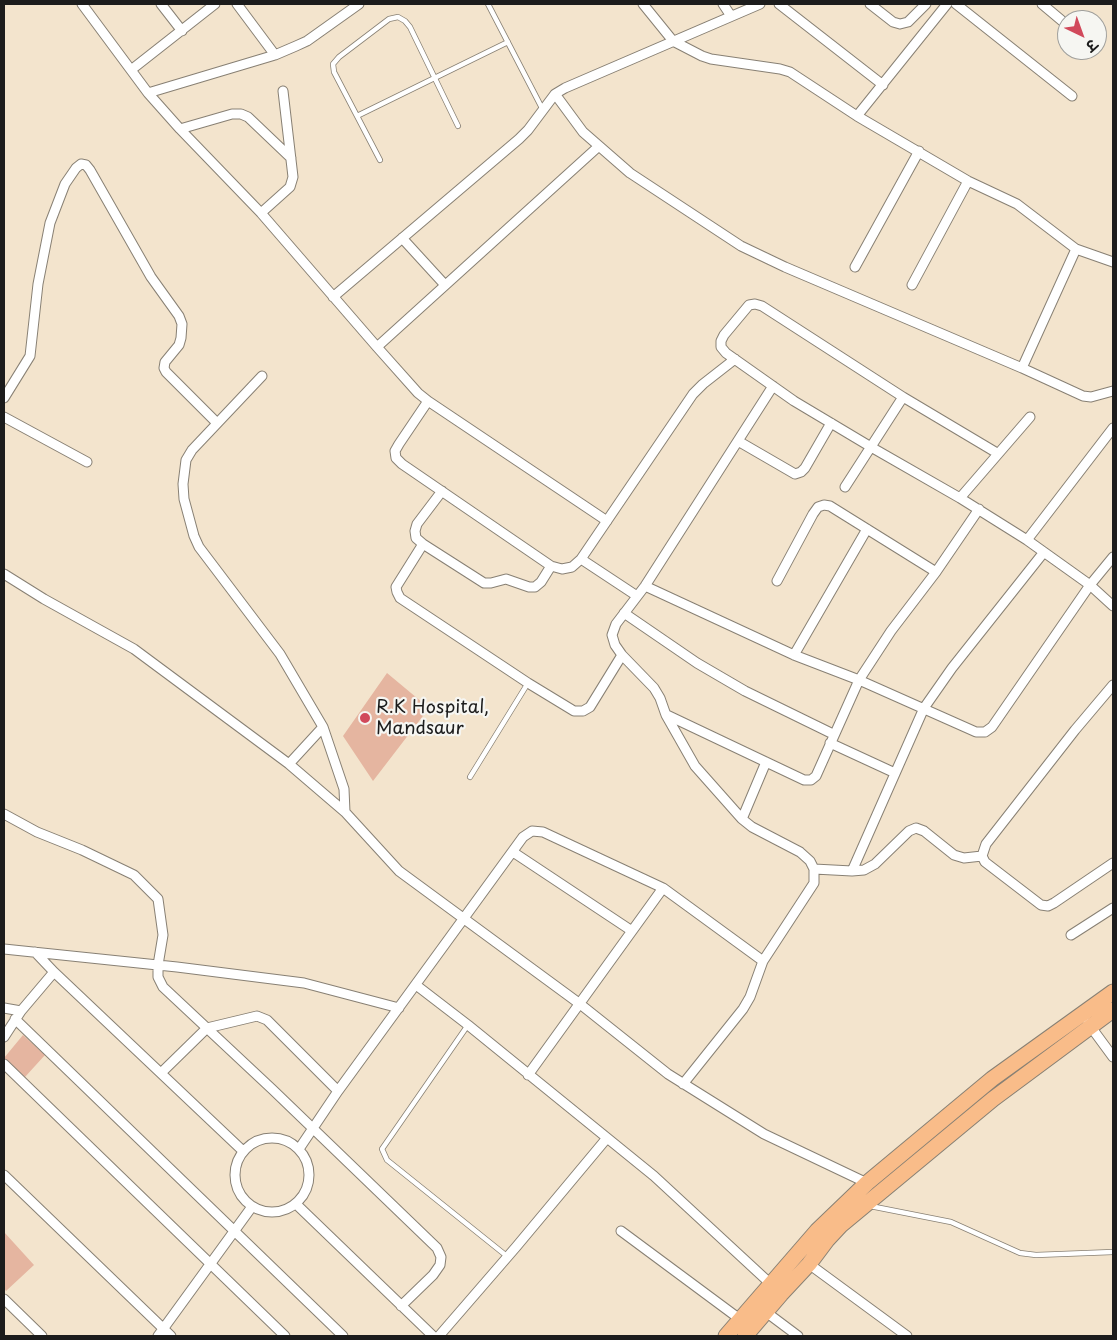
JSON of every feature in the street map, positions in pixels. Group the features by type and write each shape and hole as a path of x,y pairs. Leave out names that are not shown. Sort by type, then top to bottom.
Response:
{"main road":[{"path":"745,1336 766,1312 776,1289 867,1182 992,1079 1113,992"},
{"path":"726,1336 776,1289 809,1264 822,1236 842,1225 993,1099 1113,1010"}],"street":[{"path":"82,4 148,93 261,213 377,347 428,401 607,520"},
{"path":"161,4 182,31"},
{"path":"131,70 215,4"},
{"path":"238,4 275,55"},
{"path":"148,93 275,55 307,41 359,4"},
{"path":"643,4 673,41 711,59 780,68 790,72 858,116 968,181 1017,204 1076,249 1113,262"},
{"path":"723,4 731,16"},
{"path":"333,297 528,130 555,94 760,4"},
{"path":"779,4 883,85"},
{"path":"870,4 893,22 900,24 908,22 926,4"},
{"path":"858,116 948,4"},
{"path":"956,4 1072,96"},
{"path":"1042,4 1057,17"},
{"path":"261,213 290,187 292,178 283,91"},
{"path":"555,94 583,132 639,181 742,246 785,268 1022,368 1083,396 1091,397 1113,391"},
{"path":"180,129 232,114 241,114 248,117 291,158"},
{"path":"377,347 599,146"},
{"path":"856,267 919,151"},
{"path":"4,398 30,356 38,284 50,223 65,184 76,168 82,164 86,165 90,170 151,277 179,316 182,324 181,338 179,345 165,362 164,368 166,372 217,423"},
{"path":"912,285 968,181"},
{"path":"402,238 445,285"},
{"path":"1022,368 1076,249"},
{"path":"997,454 903,397 762,306 749,305 721,341 726,353 773,386 831,423 960,498 1027,540 1090,586 1113,606"},
{"path":"428,401 395,451 396,458 442,492 552,566 562,569 572,566 581,558 693,394 702,384 735,359"},
{"path":"262,376 192,450 186,460 183,484 184,499 194,536 200,547 280,654 323,727 344,789 345,812"},
{"path":"683,1084 743,1009 750,996 762,962 814,883 814,869 810,861 800,852 752,827 742,819 695,766 666,715 654,688 622,655 615,645 612,635 616,624 644,586 773,386"},
{"path":"845,487 903,397"},
{"path":"960,498 1030,417"},
{"path":"4,418 87,462"},
{"path":"738,441 795,474 805,468 831,423"},
{"path":"1027,540 1113,428"},
{"path":"442,492 417,524 416,538 423,544 484,583 506,579 529,587 535,587 542,582 552,566"},
{"path":"777,581 813,514 818,507 824,505 830,506 936,572"},
{"path":"666,715 804,780 811,780 816,776 859,680 894,625 936,572 978,509"},
{"path":"794,655 867,529"},
{"path":"423,544 396,586 396,592 400,598 528,683 574,711 583,711 590,707 622,655"},
{"path":"852,871 924,708 958,661 1044,552"},
{"path":"644,586 794,655 859,680 976,732 985,732 992,727 1090,586 1113,557"},
{"path":"581,558 637,596"},
{"path":"4,574 44,599 134,649 289,764 345,812 399,871 580,1004 668,1074 764,1134 867,1182"},
{"path":"624,613 697,664 895,773"},
{"path":"982,856 986,844 1075,730 1113,685"},
{"path":"289,764 323,727"},
{"path":"742,819 766,762"},
{"path":"4,814 38,832 82,850 134,875 158,899 163,935 158,977 163,987 437,1248 441,1257 440,1265 433,1275 400,1306"},
{"path":"814,869 864,870 875,864 909,831 916,828 924,831 954,855 964,858 982,856"},
{"path":"299,1149 338,1092 523,838 532,832 542,832 663,888 762,962"},
{"path":"513,852 632,931"},
{"path":"982,856 986,862 1041,906 1048,906 1054,903 1113,862"},
{"path":"528,1074 663,888"},
{"path":"1071,935 1113,908"},
{"path":"4,949 304,983 399,1008"},
{"path":"35,952 243,1151"},
{"path":"4,1037 21,1011 54,972"},
{"path":"416,985 654,1176 776,1289"},
{"path":"4,1008 21,1011"},
{"path":"1082,1014 1113,1057"},
{"path":"161,1073 207,1028 257,1016 267,1020 338,1092"},
{"path":"16,1019 343,1336"},
{"path":"4,1064 285,1336"},
{"path":"265,1138 277,1138 289,1142 299,1149 308,1165 309,1183 304,1195 296,1204 286,1210 274,1213 262,1212 251,1208 242,1198 236,1187 234,1174 237,1162 243,1151 253,1143 265,1138"},
{"path":"439,1336 508,1257 607,1138"},
{"path":"4,1175 161,1333 171,1336"},
{"path":"296,1204 433,1336"},
{"path":"161,1333 251,1208"},
{"path":"621,1231 741,1320"},
{"path":"809,1264 907,1336"},
{"path":"4,1299 42,1336"},
{"path":"766,1312 798,1336"}],"lane":[{"path":"488,4 543,110"},
{"path":"380,160 334,72 333,64 339,57 389,19 398,17 405,21 458,126"},
{"path":"357,116 508,42"},
{"path":"470,778 528,683"},
{"path":"468,1026 385,1142 382,1149 387,1160 508,1257"},
{"path":"864,1205 951,1222 1020,1253 1036,1255 1113,1252"}],"building":[{"path":"387,673 429,708 373,781 343,736"},
{"path":"23,1035 45,1055 25,1077 4,1058"},
{"path":"4,1232 34,1265 6,1291 4,1288"}],"place":[{"name":"R.K Hospital, Mandsaur","path":"365,718"}]}
